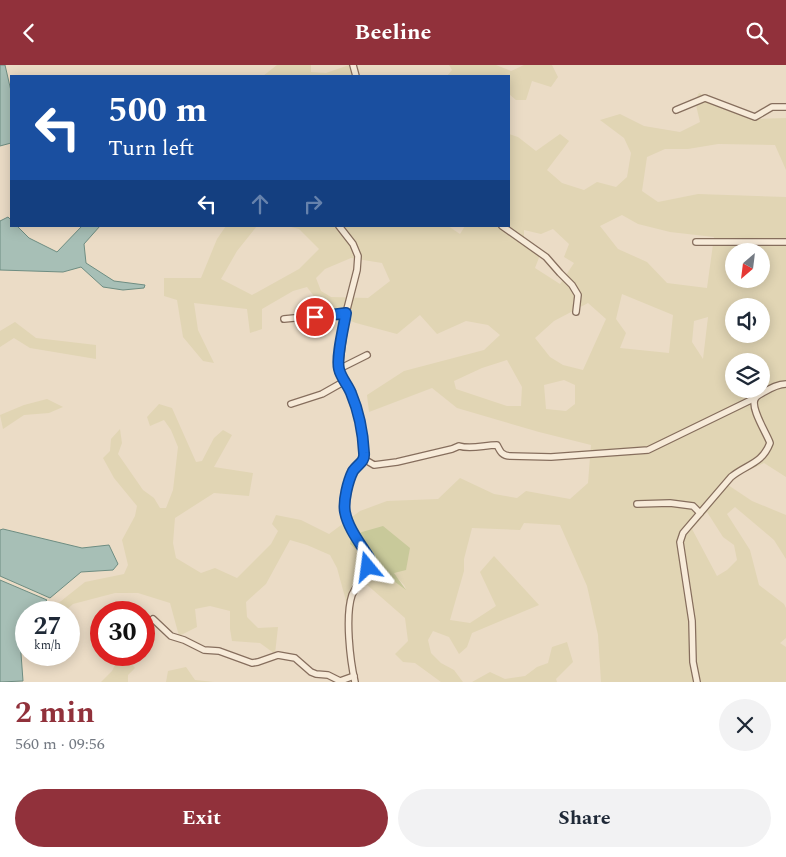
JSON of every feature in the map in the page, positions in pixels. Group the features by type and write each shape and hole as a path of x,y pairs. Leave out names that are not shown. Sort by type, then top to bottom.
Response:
{"street":[{"path":"676,110 704,98 755,117 772,107 786,107"},
{"path":"155,621 171,635 184,639 204,650 219,651 252,663 278,655 295,658 310,672 328,675 340,681 354,679 349,637 350,603 370,560 347,519 345,505 352,474 364,459 362,428 357,409 339,369 346,313 358,270 358,256 353,244 340,227"},
{"path":"503,227 546,257 572,285 578,295 576,312"},
{"path":"696,242 786,242"},
{"path":"284,319 346,313"},
{"path":"339,369 367,355"},
{"path":"291,404 322,394 345,381"},
{"path":"770,388 786,384"},
{"path":"364,459 374,465 396,462 458,446 468,449 497,445 505,456 551,457 648,449 755,398"},
{"path":"697,682 692,661 692,621 680,542 683,533 731,477 760,459 767,451 770,443 753,404 755,398"},
{"path":"638,504 670,503 693,506 700,513"}],"shaded area":[{"path":"0,65 5,65 10,87 10,143 0,146"},
{"path":"277,65 311,65 311,72 326,73 349,65 352,75 264,75"},
{"path":"449,65 496,65 511,71 524,65 552,65 558,77 551,87 532,81 526,100 516,100 510,95 510,75 448,75 452,70"},
{"path":"699,93 753,119 786,118 786,170 775,145 718,144 688,149 665,149 647,157 642,191 658,202 698,194 786,197 786,477 764,463 743,473 728,485 752,501 786,515 786,559 774,540 735,507 727,514 750,550 759,585 784,604 786,608 786,638 780,643 786,647 786,682 601,682 598,635 587,586 560,525 524,523 520,530 472,528 464,559 464,571 450,620 470,623 496,606 480,572 494,556 539,605 472,633 467,647 459,654 449,637 433,631 428,640 431,653 441,663 454,670 463,682 441,682 415,663 403,662 395,654 408,641 405,618 365,583 346,601 337,568 330,555 290,540 266,584 246,602 247,617 258,628 278,627 275,654 260,643 232,641 230,611 210,606 195,609 197,627 179,636 170,603 138,593 115,593 80,602 61,601 85,582 124,574 128,565 122,540 135,516 137,506 114,478 103,458 110,451 111,439 120,429 122,443 118,454 143,490 154,498 160,508 166,508 173,490 178,447 171,430 164,420 150,426 147,417 159,404 172,408 196,462 202,461 214,438 223,430 232,435 214,467 253,473 249,496 214,493 175,518 173,543 176,558 201,573 215,568 237,578 271,544 278,531 272,524 276,515 301,520 329,534 360,511 387,501 438,499 460,478 494,494 517,498 526,491 570,499 588,483 591,445 457,408 432,388 369,412 367,395 404,371 484,350 500,335 488,325 466,321 437,334 420,315 397,334 356,323 325,311 307,287 293,291 262,309 262,329 250,333 247,309 194,303 198,330 214,363 203,361 183,337 177,300 164,296 164,278 201,278 217,239 225,227 256,227 237,251 221,279 252,295 299,269 319,249 299,229 291,227 450,227 460,234 464,227 510,227 510,134 518,137 536,151 560,134 569,141 547,170 562,183 584,190 597,182 616,187 627,177 631,153 624,138 600,120 620,114 644,126 680,132 700,122 695,101","holes":["622,215 638,224 670,232 714,237 707,288 667,283 647,262 618,249 600,226","553,229 569,244 564,257 574,263 560,284 535,268 540,255 524,243 524,230 541,234","351,258 382,263 390,281 368,298 331,297 321,291 316,278 325,269","622,294 673,315 669,353 620,348 626,333 616,319","588,303 606,319 583,370 563,365 550,357 535,338 554,321","708,317 703,359 692,342 694,321","507,360 522,387 521,406 507,406 456,389 454,381 482,368","564,380 575,385 575,404 566,411 546,409 544,385","707,512 723,537 734,545 737,560 727,570 717,576 692,529","350,544 398,571 393,573 406,589 379,570"]},
{"path":"8,217 10,219 10,227 18,227 29,238 57,252 81,227 99,227 84,244 86,263 114,281 145,285 144,288 123,290 103,287 81,267 63,272 0,270 0,221"},
{"path":"15,322 36,338 96,345 96,359 30,348 14,338 0,347 0,331"},
{"path":"47,399 63,407 49,413 24,415 3,429 0,415 24,405"},
{"path":"3,529 82,548 109,545 118,564 113,570 81,572 50,598 0,576 0,530"},
{"path":"0,580 47,600 15,601 15,666 22,666 23,681 0,682"},
{"path":"567,642 573,662 556,679 557,682 472,682 490,672 505,679 525,676 537,667 548,663 552,647"},
{"path":"114,666 133,666 135,668 128,675 128,682 101,682"},
{"path":"186,667 195,680 214,682 166,682 168,671"}],"green space":[{"path":"383,526 410,548 406,570 394,573 406,590 379,570 350,544 351,538 362,532"}],"route":[{"path":"315,317 346,313 339,369 351,392 357,409 362,428 365,454 364,459 352,474 346,496 345,511 352,529 370,560 368,567"}]}
